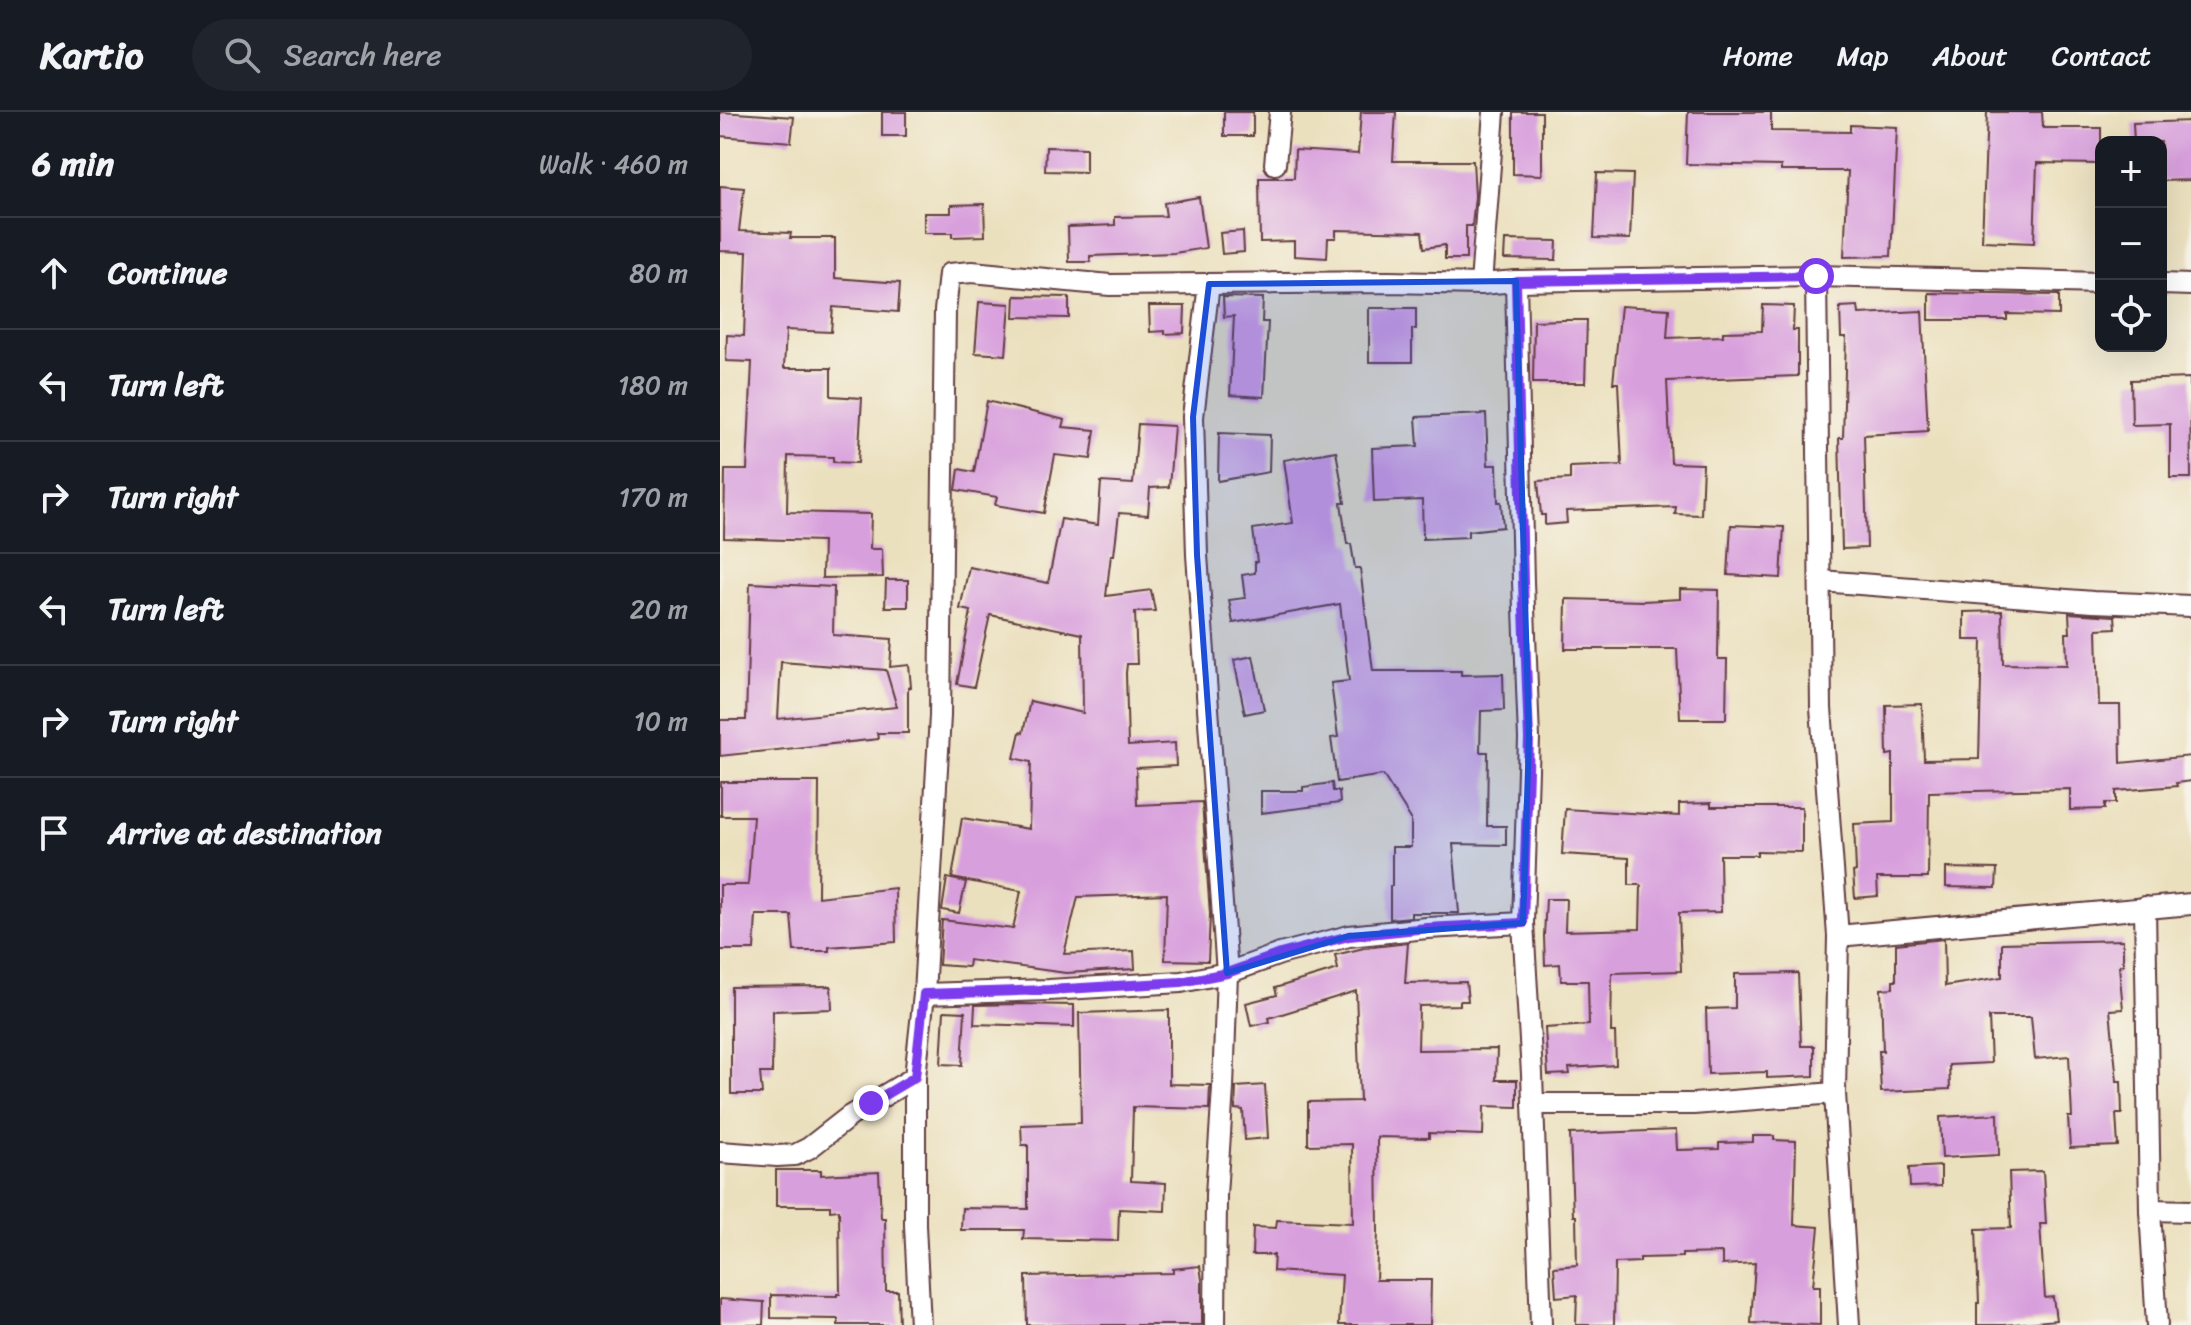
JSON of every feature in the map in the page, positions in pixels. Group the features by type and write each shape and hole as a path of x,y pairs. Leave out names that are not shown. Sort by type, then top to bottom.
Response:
{"street":[{"path":"1275,164 1280,112"},
{"path":"1481,284 1494,112"},
{"path":"920,1325 915,1225 915,1077 924,994 940,716 945,311 949,274 972,272 1110,285 1481,284 1816,276 2095,283"},
{"path":"1816,276 1821,708 1838,936 1835,1093 1849,1325"},
{"path":"1516,281 1529,739 1523,923 1541,1325"},
{"path":"1209,284 1193,417 1197,555 1227,973 1216,1195 1215,1325"},
{"path":"2167,284 2191,285"},
{"path":"1821,581 2077,601 2191,606"},
{"path":"1838,936 2191,904"},
{"path":"2145,907 2150,1210 2157,1325"},
{"path":"924,994 1181,982 1227,973 1280,954 1349,936 1523,923"},
{"path":"720,1152 795,1155 850,1116 915,1077"},
{"path":"1533,1104 1693,1104 1835,1093"},
{"path":"2150,1210 2191,1211"}],"highlighted area":[{"path":"1516,281 1529,739 1523,923 1349,936 1227,973 1197,555 1193,417 1209,284"}],"building":[{"path":"720,112 794,117 791,142 720,136"},
{"path":"882,112 906,112 906,136 882,136"},
{"path":"1224,112 1253,112 1253,136 1224,136"},
{"path":"1361,112 1396,112 1393,161 1473,161 1475,196 1472,226 1466,226 1466,259 1445,259 1445,245 1424,248 1422,232 1336,230 1336,238 1328,238 1327,258 1294,256 1294,241 1260,242 1259,178 1294,178 1295,150 1358,154"},
{"path":"1513,112 1542,112 1542,175 1513,174"},
{"path":"1688,112 1771,112 1771,131 1850,132 1850,125 1897,127 1891,256 1844,257 1848,171 1781,171 1781,166 1686,164"},
{"path":"1987,112 2042,112 2043,128 2101,128 2101,136 2095,136 2095,164 2037,163 2034,243 1982,241"},
{"path":"2191,121 2191,180 2167,181 2167,136 2134,136 2133,123"},
{"path":"1046,147 1086,148 1086,172 1045,171"},
{"path":"1597,173 1633,174 1630,239 1594,238"},
{"path":"720,186 744,188 739,231 791,233 790,238 835,238 835,278 900,283 898,312 833,307 831,332 786,330 784,368 831,368 831,396 862,398 858,463 833,462 833,457 788,456 787,512 871,514 870,549 882,549 883,577 822,578 823,541 724,538 725,470 747,470 752,362 726,361 727,335 744,336 747,252 720,251"},
{"path":"1199,197 1206,248 1174,253 1090,256 1090,262 1069,262 1068,227 1115,225 1115,217 1166,216 1164,203"},
{"path":"984,204 985,236 952,237 952,233 924,233 924,213 951,213 951,205"},
{"path":"1243,231 1244,252 1222,254 1220,233"},
{"path":"1505,240 1557,241 1556,260 1504,259"},
{"path":"1929,293 2059,295 2059,315 2007,314 2007,320 1929,320"},
{"path":"1015,296 1069,297 1069,318 1014,317"},
{"path":"1223,297 1263,298 1262,322 1268,322 1264,397 1230,395 1234,316 1224,317"},
{"path":"979,302 1010,304 1006,355 975,353"},
{"path":"1763,305 1794,306 1793,330 1798,330 1798,376 1667,381 1671,463 1703,464 1701,515 1675,514 1676,507 1566,511 1567,523 1545,525 1538,481 1570,479 1570,467 1622,465 1618,383 1613,383 1621,306 1669,309 1667,338 1762,331"},
{"path":"1149,306 1185,306 1184,333 1150,332"},
{"path":"1858,306 1859,314 1922,311 1928,431 1864,435 1867,548 1842,549 1839,438 1843,438 1846,337 1841,337 1840,307"},
{"path":"1369,308 1416,308 1416,329 1412,329 1412,362 1369,362"},
{"path":"1587,320 1585,383 1533,383 1534,321"},
{"path":"2190,378 2191,478 2170,478 2170,424 2132,425 2131,380"},
{"path":"987,401 1065,420 1063,427 1095,430 1091,459 1055,455 1044,513 995,505 997,497 956,490 959,469 974,472"},
{"path":"1486,414 1488,465 1497,465 1498,502 1501,502 1503,527 1468,531 1468,537 1423,539 1422,500 1374,502 1372,448 1418,446 1416,417"},
{"path":"1138,424 1174,426 1169,487 1150,488 1148,515 1119,513 1106,596 1151,590 1155,611 1135,612 1137,664 1127,664 1128,746 1175,743 1176,766 1136,768 1137,805 1202,802 1210,914 1208,961 1165,960 1167,894 1078,897 1064,954 1134,951 1135,969 1066,973 969,960 968,967 939,965 942,920 1013,929 1021,891 952,878 962,818 1029,829 1031,762 1014,758 1030,701 1083,713 1082,634 990,615 974,687 957,684 971,611 960,609 969,567 1048,583 1061,519 1098,525 1101,482 1133,484"},
{"path":"1219,433 1270,435 1269,472 1218,481"},
{"path":"1336,451 1345,503 1341,503 1347,544 1351,544 1355,568 1360,568 1373,671 1503,674 1504,710 1481,711 1480,752 1488,752 1487,826 1506,826 1506,845 1453,844 1459,913 1411,913 1411,917 1390,919 1392,847 1411,847 1411,819 1383,775 1337,782 1331,738 1338,737 1331,683 1349,681 1340,604 1233,623 1229,600 1245,598 1242,575 1255,573 1257,562 1253,529 1293,523 1284,460"},
{"path":"1731,525 1784,527 1781,578 1728,575"},
{"path":"886,580 908,580 908,607 885,607"},
{"path":"750,583 834,587 833,635 892,639 890,667 909,665 908,733 877,733 878,739 720,756 720,720 746,720","holes":["781,662 886,670 897,707 778,719"]},
{"path":"1680,589 1719,590 1718,659 1727,659 1726,719 1680,719 1677,649 1565,649 1566,599 1680,599"},
{"path":"2002,611 2003,664 2067,665 2069,613 2115,616 2116,628 2097,629 2099,705 2120,705 2121,763 2191,756 2191,781 2176,783 2177,786 2116,791 2116,803 2105,803 2105,809 2070,810 2070,789 1929,792 1928,878 1877,878 1878,896 1855,898 1854,824 1893,822 1893,754 1887,755 1886,705 1922,704 1924,760 1979,759 1982,640 1964,640 1964,612"},
{"path":"1253,656 1264,710 1245,714 1234,660"},
{"path":"721,782 819,782 818,897 895,888 896,942 829,947 829,951 794,951 791,915 756,915 754,950 720,950 720,885 748,885 753,816 721,816"},
{"path":"1332,783 1333,791 1339,791 1340,803 1261,813 1261,791 1303,791 1303,787"},
{"path":"1711,803 1711,807 1802,807 1802,852 1757,851 1757,855 1720,855 1721,912 1679,913 1681,971 1612,973 1611,1032 1615,1032 1616,1065 1569,1068 1570,1074 1548,1075 1545,1028 1589,1025 1588,981 1561,981 1560,964 1545,965 1546,899 1566,899 1565,931 1640,929 1641,885 1629,885 1629,858 1562,854 1565,809 1679,816 1679,804"},
{"path":"1946,868 1997,869 1996,888 1946,887"},
{"path":"947,878 966,882 959,913 942,910"},
{"path":"1944,939 1945,986 2002,977 2002,943 2123,940 2123,965 2119,966 2123,1009 2110,1010 2117,1081 2121,1081 2122,1114 2116,1114 2118,1146 2070,1148 2069,1056 2035,1059 2031,1017 1989,1017 1991,1063 1949,1065 1950,1089 1881,1092 1881,989 1893,988 1893,981 1896,981 1896,944"},
{"path":"1408,943 1405,983 1466,982 1468,1001 1460,1001 1460,1005 1419,1006 1418,1050 1497,1049 1496,1080 1517,1080 1517,1107 1484,1106 1483,1135 1429,1133 1429,1138 1377,1137 1376,1280 1431,1280 1430,1325 1339,1325 1342,1275 1273,1271 1274,1255 1252,1255 1253,1227 1276,1228 1277,1220 1353,1223 1352,1144 1308,1145 1308,1102 1360,1101 1356,991 1251,1026 1246,1003 1277,995 1275,988 1338,969 1335,955"},
{"path":"1798,973 1801,1046 1814,1046 1814,1076 1767,1078 1767,1072 1708,1074 1706,1009 1735,1008 1735,974"},
{"path":"831,986 832,1009 773,1011 772,1073 760,1073 762,1094 731,1094 731,987"},
{"path":"975,1005 1074,1005 1074,1027 974,1024"},
{"path":"1169,1010 1169,1084 1210,1085 1209,1109 1133,1107 1131,1181 1166,1183 1165,1211 1119,1209 1118,1241 1023,1239 1024,1230 961,1230 962,1208 1028,1209 1028,1145 1022,1145 1021,1125 1081,1123 1079,1013"},
{"path":"944,1011 965,1012 962,1065 941,1064"},
{"path":"1265,1085 1268,1138 1245,1140 1243,1110 1235,1109 1236,1087"},
{"path":"1998,1114 1999,1155 1942,1158 1940,1117"},
{"path":"1676,1130 1677,1150 1719,1149 1719,1143 1753,1142 1753,1136 1774,1136 1774,1140 1796,1141 1794,1225 1819,1227 1813,1286 1820,1286 1820,1325 1751,1323 1755,1263 1722,1265 1722,1253 1682,1254 1682,1257 1640,1258 1640,1262 1615,1263 1614,1325 1576,1325 1577,1295 1556,1297 1554,1267 1577,1265 1570,1134"},
{"path":"1941,1166 1941,1186 1910,1187 1909,1168"},
{"path":"776,1170 821,1170 821,1175 879,1172 881,1218 885,1218 886,1291 898,1291 899,1325 838,1325 838,1319 771,1318 771,1295 840,1294 839,1210 830,1211 830,1206 776,1206"},
{"path":"2043,1171 2046,1224 2040,1224 2045,1298 2053,1297 2056,1320 1977,1325 1976,1229 2011,1228 2009,1172"},
{"path":"1200,1266 1202,1325 1027,1325 1026,1276 1173,1273 1173,1269"},
{"path":"720,1299 764,1302 763,1325 720,1325"}],"route":[{"path":"871,1103 915,1077 924,994 1181,982 1227,973 1280,954 1349,936 1523,923 1529,739 1516,281 1816,276"}]}
